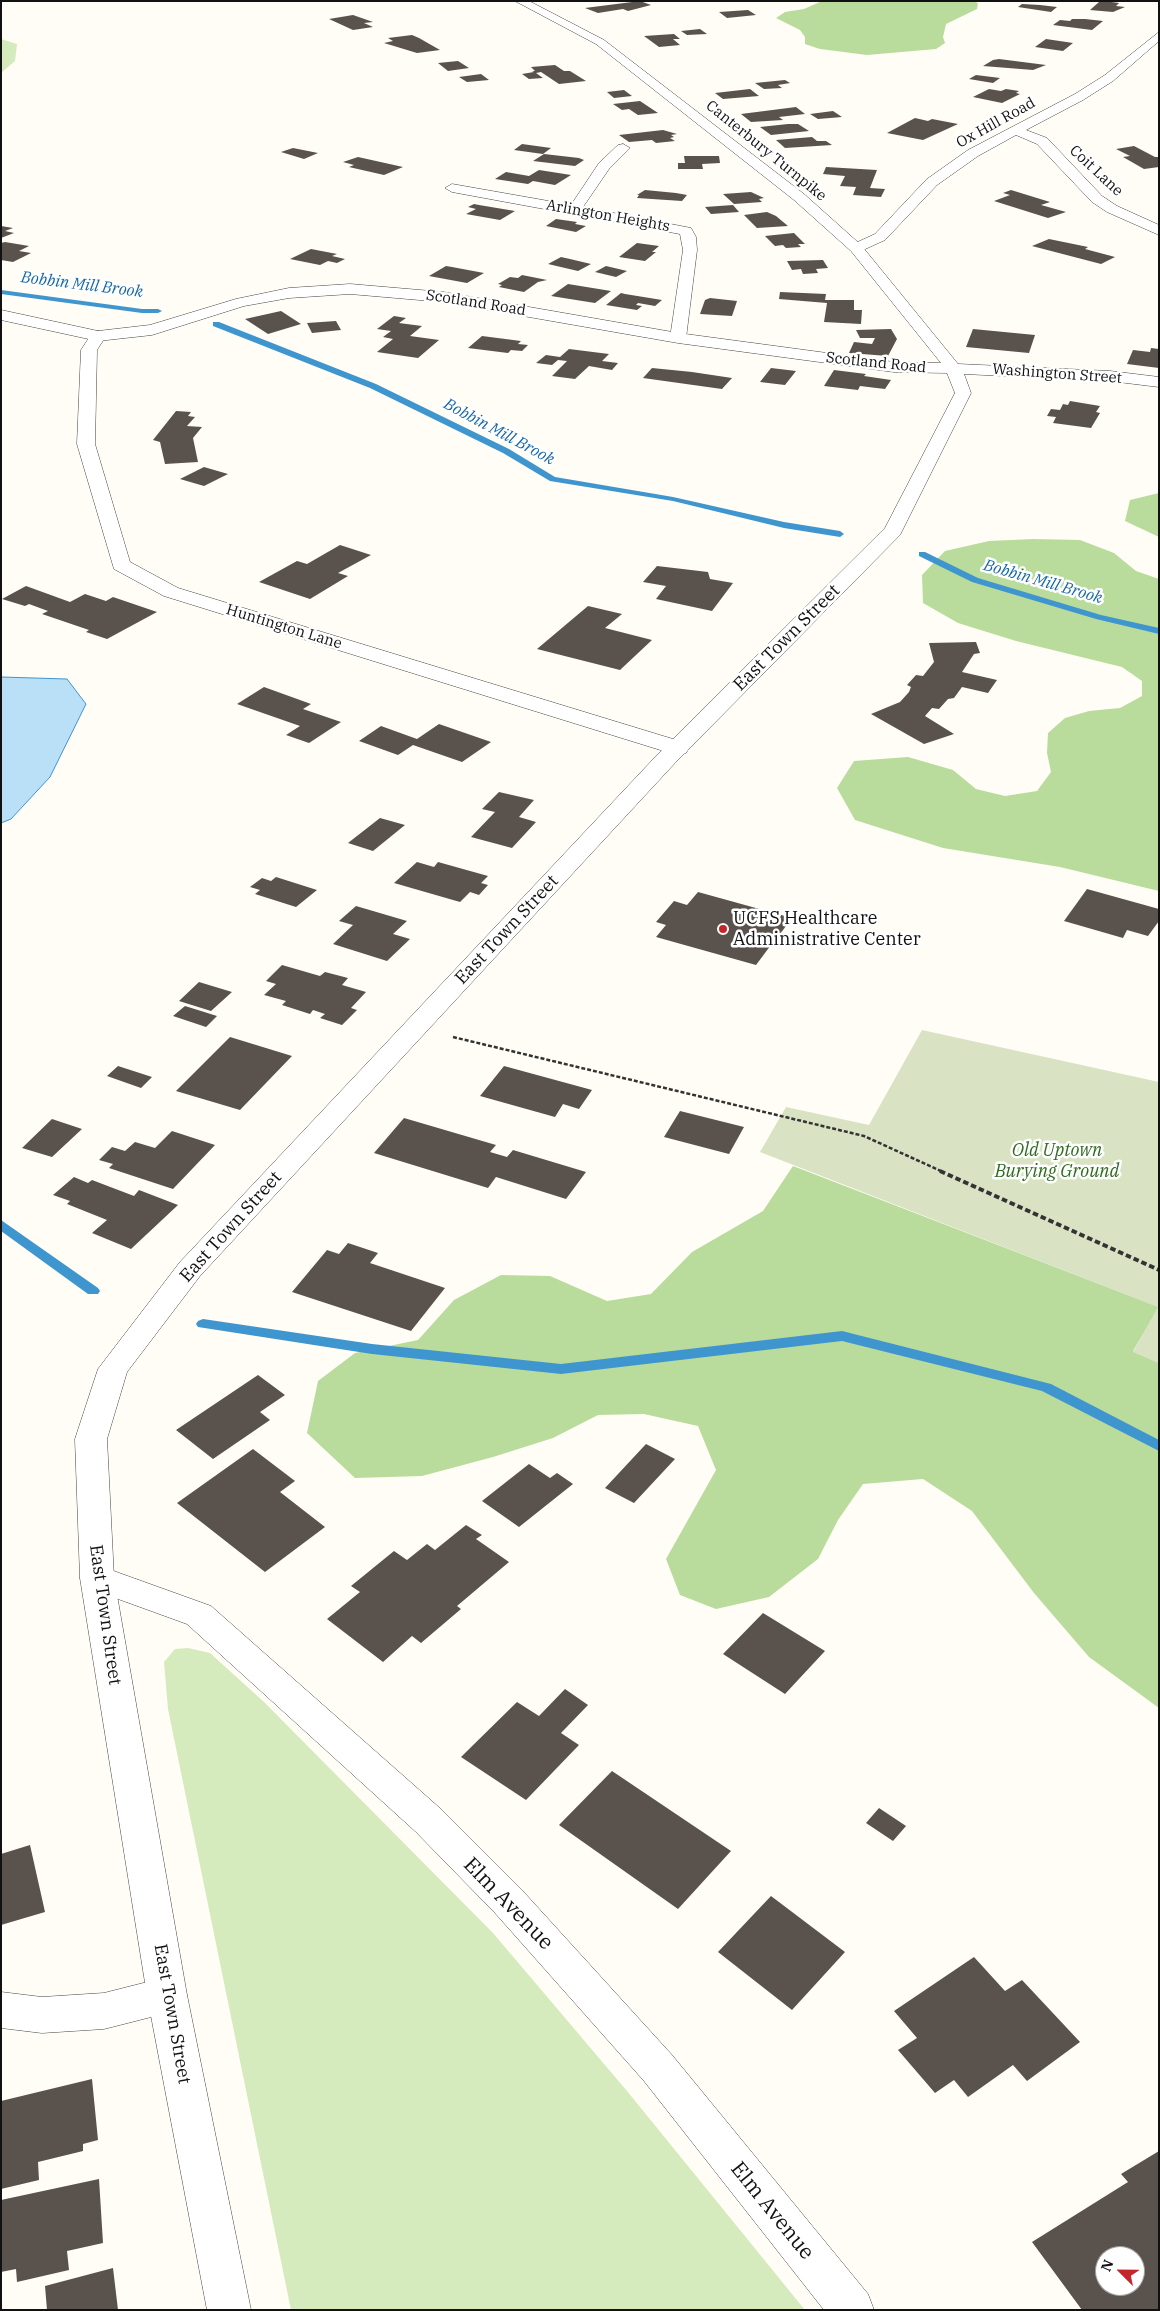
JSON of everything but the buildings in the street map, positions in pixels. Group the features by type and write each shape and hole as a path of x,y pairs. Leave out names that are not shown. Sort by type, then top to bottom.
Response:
{"street":[{"name":"Canterbury Turnpike","path":"520,1 600,42 799,196 856,248 954,369"},
{"name":"Ox Hill Road","path":"856,248 880,237 932,182 973,153 1079,97 1109,78 1159,35"},
{"name":"Coit Lane","path":"1015,130 1042,141 1097,199 1112,209 1159,231"},
{"path":"575,209 604,166 623,148"},
{"name":"Arlington Heights","path":"452,188 665,225 687,232 690,250 678,338"},
{"name":"Scotland Road","path":"1,315 98,336 152,330 241,302 289,293 350,289 443,297 678,338 894,367 954,369"},
{"name":"Huntington Lane","path":"98,336 88,350 86,444 121,565 171,592 678,748"},
{"name":"Washington Street","path":"954,369 1016,370 1110,376 1159,382"},
{"name":"East Town Street","path":"229,2310 167,1995 96,1578 91,1439 113,1370 190,1269 678,748 893,531 963,393 954,369"},
{"name":"Elm Avenue","path":"96,1578 199,1615 429,1821 508,1901 658,2068 852,2310"},
{"path":"1,2010 42,2015 104,2011 167,1995"}],"path":[{"path":"416,1027 864,1136 1159,1270"}],"green space":[{"path":"822,1 972,1 978,3 977,9 946,24 943,37 945,43 936,49 867,55 820,49 805,44 805,37 800,30 776,18 785,12 804,9"},
{"path":"1,39 17,44 15,61 1,73"},
{"path":"1159,493 1159,537 1125,521 1130,500"},
{"path":"1033,539 1080,540 1114,553 1136,571 1159,579 1159,891 1060,867 943,848 855,820 837,788 854,761 908,757 953,770 976,789 1005,796 1037,791 1051,772 1047,753 1048,733 1065,718 1089,711 1120,708 1142,696 1142,681 1122,667 1016,641 958,623 923,603 922,575 945,551 989,541"},
{"name":"Old Uptown Burying Ground","path":"922,1030 1159,1082 1159,1363 1133,1352 1158,1307 760,1152 786,1107 869,1125"},
{"path":"793,1166 1159,1307 1133,1351 1159,1363 1159,1708 1089,1657 1034,1593 972,1511 923,1479 863,1484 838,1520 818,1559 769,1597 716,1609 680,1595 666,1559 716,1470 698,1426 644,1414 598,1415 553,1438 493,1457 422,1476 355,1478 307,1433 318,1381 355,1353 418,1340 454,1300 501,1275 550,1276 607,1301 651,1294 692,1252 763,1211"},
{"path":"188,1648 210,1653 264,1702 493,1933 627,2091 805,2310 291,2310 168,1709 164,1662 175,1649"}],"water":[{"path":"1,677 67,679 86,704 50,777 11,819 1,823"}],"waterway":[{"name":"Bobbin Mill Brook","path":"1,292 142,311 158,311"},
{"name":"Bobbin Mill Brook","path":"216,324 373,386 506,451 553,479 673,499 784,525 840,534"},
{"name":"Bobbin Mill Brook","path":"922,554 975,580 1099,617 1159,631"},
{"path":"1,1224 93,1291"},
{"path":"203,1324 372,1349 561,1369 842,1336 1046,1387 1159,1446"}],"place":[{"name":"UCFS Healthcare Administrative Center","path":"723,929"}]}
